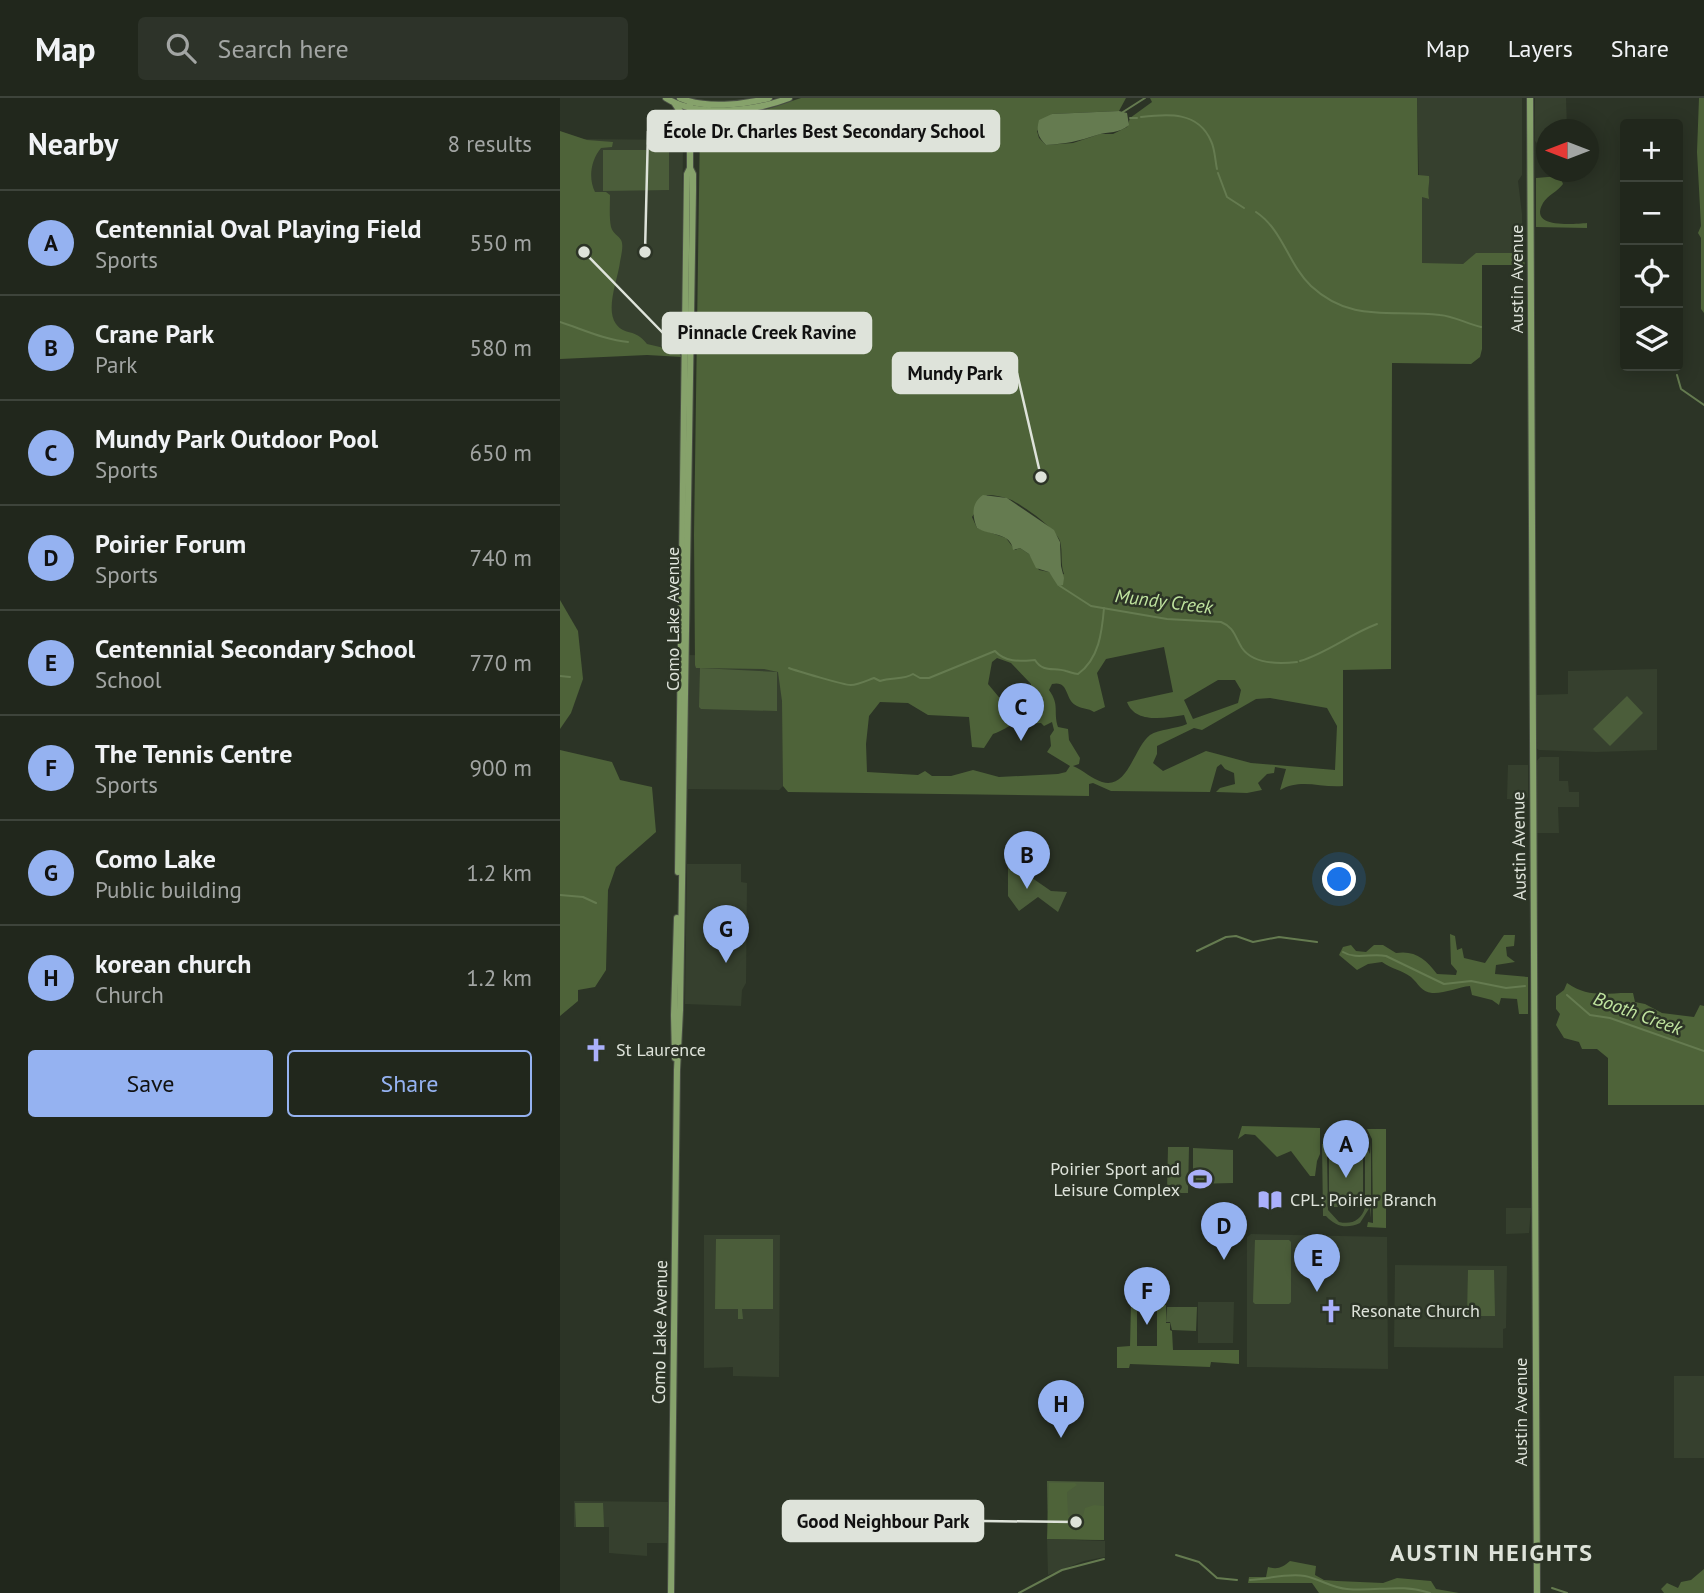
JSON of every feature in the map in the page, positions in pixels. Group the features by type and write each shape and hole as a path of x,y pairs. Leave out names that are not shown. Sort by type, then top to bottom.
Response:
{"main road":[{"path":"666,98 711,109 756,107 789,98"},
{"path":"690,105 769,98"},
{"name":"Austin Avenue","path":"1530,98 1537,1593"},
{"path":"677,100 690,126 711,109"},
{"name":"Como Lake Avenue","path":"671,1593 677,1070 674,1010 690,105"}],"shaded area":[{"path":"801,98 1126,98 1119,111 1052,114 1037,131 1039,138 1046,145 1073,143 1100,134 1113,134 1127,127 1130,118 1152,102 1150,98 1417,98 1418,175 1429,176 1429,199 1422,197 1422,263 1463,264 1476,253 1522,253 1525,265 1482,265 1482,349 1480,357 1471,364 1392,363 1391,669 1343,670 1343,786 1303,784 1280,790 1286,769 1275,767 1274,773 1267,774 1258,783 1262,790 1247,793 1216,792 1220,788 1235,784 1234,773 1221,764 1217,767 1210,792 1111,791 1093,783 1089,784 1089,796 788,792 783,786 782,701 778,672 764,669 696,668 695,665 694,535 700,125 702,121 713,116 755,113","holes":["987,495 1007,498 1022,506 1057,536 1061,545 1064,574 1053,577 1049,572 1039,570 1029,554 1020,548 1015,550 1006,538 977,528 972,517","1164,647 1173,692 1127,702 1131,709 1144,717 1184,715 1187,724 1150,735 1124,774 1111,783 1098,781 1073,766 1079,764 1080,758 1069,740 1068,729 1058,727 1055,704 1049,690 1052,684 1062,685 1077,706 1094,712 1105,707 1097,673 1106,659","997,658 1011,663 1031,684 1030,699 1022,707 1008,708 988,684 992,662","1218,680 1235,680 1241,690 1238,703 1193,719 1184,700","1270,698 1327,708 1337,726 1335,770 1251,763 1206,751 1163,771 1153,763 1157,746 1194,728 1202,730 1256,699","880,702 908,703 928,715 969,717 972,747 984,748 993,734 1019,722 1041,723 1044,726 1052,722 1054,730 1047,752 1070,766 1066,772 1058,774 999,777 973,770 951,776 932,776 925,771 918,775 867,772 869,716"]},
{"path":"1417,98 1522,98 1522,175 1518,181 1522,214 1522,253 1477,253 1463,264 1422,264 1422,196 1428,199 1419,175"},
{"path":"1535,98 1566,98 1567,119 1536,119 1535,141"},
{"path":"1699,98 1704,98 1704,313 1701,309 1701,238 1698,233 1701,226 1697,152"},
{"path":"1119,111 1127,113 1129,125 1118,131 1046,145 1038,134 1039,120 1052,114"},
{"path":"560,131 587,140 613,142 612,147 601,148 591,175 595,192 606,192 610,195 611,227 622,242 612,302 616,324 647,344 677,351 682,357 647,355 560,359"},
{"path":"579,139 683,140 681,352 610,351 579,210"},
{"path":"603,150 669,150 669,190 603,191"},
{"path":"1536,182 1562,182 1543,203 1540,211 1542,217 1554,223 1587,223 1587,228 1536,227"},
{"path":"983,495 1007,498 1054,530 1060,542 1063,585 1058,586 1049,572 1036,568 1029,554 1020,548 1013,550 1004,537 977,528 974,510 976,502"},
{"path":"560,600 578,631 583,679 571,713 560,729"},
{"path":"688,655 785,657 783,786 779,790 688,789"},
{"path":"700,668 777,672 777,711 701,709"},
{"path":"1657,669 1657,750 1596,752 1536,748 1536,695 1568,694 1568,671"},
{"path":"1627,696 1643,713 1610,746 1593,729"},
{"path":"560,750 612,762 620,780 652,787 656,832 616,867 608,890 606,970 595,987 578,990 578,1001 560,1016"},
{"path":"1540,757 1559,757 1559,781 1568,781 1569,792 1579,792 1579,807 1558,807 1559,833 1536,833 1536,762"},
{"path":"1508,765 1528,765 1526,800 1507,799"},
{"path":"687,864 741,864 741,882 747,883 746,983 742,990 741,1006 685,1004"},
{"path":"1008,867 1022,871 1051,891 1067,892 1058,912 1038,897 1019,911 1008,896"},
{"path":"1450,934 1455,936 1457,950 1462,948 1464,958 1485,963 1504,935 1515,935 1514,946 1506,947 1507,956 1515,962 1496,965 1495,974 1528,977 1528,1014 1519,1014 1517,999 1501,998 1499,1005 1492,1000 1472,995 1470,986 1432,993 1423,989 1408,975 1382,962 1368,964 1357,970 1339,955 1343,947 1351,945 1356,951 1366,952 1374,945 1383,945 1396,953 1409,953 1420,957 1437,974 1456,975 1457,971 1451,964"},
{"path":"1567,983 1591,993 1633,993 1635,1002 1662,1013 1694,1017 1700,1005 1704,1006 1704,1105 1608,1105 1608,1058 1597,1049 1582,1049 1579,1042 1564,1038 1556,1025 1560,1014 1556,1009 1556,996 1564,990"},
{"path":"1242,1126 1320,1128 1320,1154 1315,1176 1310,1176 1291,1151 1277,1157 1255,1135 1245,1134 1238,1139"},
{"path":"1367,1129 1386,1129 1386,1228 1367,1227 1368,1222 1373,1223 1372,1139"},
{"path":"1344,1134 1363,1141 1370,1154 1371,1142 1371,1218 1370,1207 1360,1223 1351,1226 1338,1225 1323,1216 1322,1144","holes":["1329,1149 1329,1207 1363,1207 1363,1150 1365,1208 1361,1216 1355,1221 1344,1223 1339,1222 1328,1210"]},
{"path":"1168,1147 1189,1147 1188,1193 1167,1193"},
{"path":"1193,1148 1233,1150 1233,1183 1193,1184"},
{"path":"1506,1208 1531,1208 1529,1233 1506,1234"},
{"path":"1251,1234 1387,1237 1388,1369 1247,1367 1247,1237"},
{"path":"704,1235 780,1235 779,1377 733,1376 733,1367 704,1368"},
{"path":"716,1239 773,1239 773,1309 742,1309 743,1319 738,1319 738,1309 715,1309"},
{"path":"1255,1240 1291,1242 1289,1304 1253,1302"},
{"path":"1395,1265 1507,1266 1503,1348 1394,1347"},
{"path":"1468,1270 1494,1270 1495,1316 1467,1316"},
{"path":"1198,1302 1234,1302 1233,1343 1198,1343"},
{"path":"1131,1304 1137,1304 1137,1346 1157,1346 1157,1305 1166,1305 1166,1323 1170,1323 1173,1350 1239,1350 1239,1364 1211,1362 1210,1367 1130,1364 1129,1368 1117,1368 1117,1347 1130,1346"},
{"path":"1167,1307 1197,1307 1196,1331 1172,1330 1170,1322 1166,1322"},
{"path":"1674,1376 1704,1376 1704,1458 1674,1458"},
{"path":"1047,1481 1104,1482 1104,1540 1048,1538"},
{"path":"1049,1483 1077,1485 1067,1492 1068,1515 1083,1516 1085,1508 1104,1506 1104,1540 1047,1539"},
{"path":"574,1501 668,1502 667,1543 647,1543 647,1556 609,1553 609,1527 574,1527"},
{"path":"575,1503 603,1503 604,1527 576,1527"},
{"path":"1047,1539 1105,1541 1105,1557 1084,1561 1048,1575"},
{"path":"1290,1561 1316,1566 1315,1575 1324,1580 1383,1583 1397,1578 1431,1581 1436,1589 1459,1593 1319,1593 1312,1583 1248,1583 1249,1577 1266,1577 1268,1567 1280,1567"},
{"path":"1704,1569 1704,1593 1664,1593 1661,1589 1667,1583 1678,1588 1681,1582 1691,1580"}],"waterway":[{"path":"1123,112 1145,98"},
{"path":"1141,117 1172,115 1190,119 1198,124 1212,144 1217,169"},
{"path":"1130,118 1137,118"},
{"path":"1218,173 1227,197 1244,208"},
{"path":"1256,212 1273,228 1303,277 1326,298 1342,306 1373,313 1445,316 1481,327"},
{"path":"560,322 602,337 628,342"},
{"path":"1677,375 1681,389 1704,405"},
{"name":"Mundy Creek","path":"1060,586 1091,606 1167,619 1221,622 1232,630 1242,648 1253,657 1275,663 1297,662"},
{"path":"789,668 854,685 874,678 880,681 913,674 920,678 929,678 995,651 1009,659 1035,660 1045,668 1078,674 1095,653 1104,608"},
{"name":"Mundy Creek","path":"1300,661 1377,624"},
{"path":"560,676 570,677"},
{"path":"560,895 583,897 596,903"},
{"name":"Booth Creek","path":"1197,951 1226,937 1236,936 1253,942 1279,937 1317,942"},
{"name":"Booth Creek","path":"1343,952 1353,956 1386,956 1444,984 1471,981 1506,988 1525,986"},
{"name":"Booth Creek","path":"1567,995 1590,1015 1610,1018 1704,1051"},
{"path":"1176,1555 1199,1562 1217,1578 1237,1580"},
{"path":"1019,1593 1062,1570 1104,1559"},
{"path":"1250,1580 1298,1575 1342,1588 1398,1588 1430,1593"},
{"path":"1552,1588 1567,1593"}],"place":[{"name":"Pinnacle Creek Ravine","path":"584,252"},
{"name":"École Dr. Charles Best Secondary School","path":"645,252"},
{"name":"Mundy Park","path":"1041,477"},
{"name":"Mundy Park Outdoor Pool","path":"1021,741"},
{"name":"Crane Park","path":"1027,889"},
{"name":"Como Lake","path":"726,963"},
{"name":"St Laurence","path":"596,1050"},
{"name":"Centennial Oval Playing Field","path":"1346,1178"},
{"name":"Poirier Sport and Leisure Complex","path":"1200,1179"},
{"name":"CPL: Poirier Branch","path":"1270,1200"},
{"name":"Poirier Forum","path":"1224,1260"},
{"name":"Centennial Secondary School","path":"1317,1292"},
{"name":"Resonate Church","path":"1331,1311"},
{"name":"The Tennis Centre","path":"1147,1325"},
{"name":"korean church","path":"1061,1438"},
{"name":"Good Neighbour Park","path":"1076,1522"}],"district":[{"name":"AUSTIN HEIGHTS","path":"1492,1553"}]}
